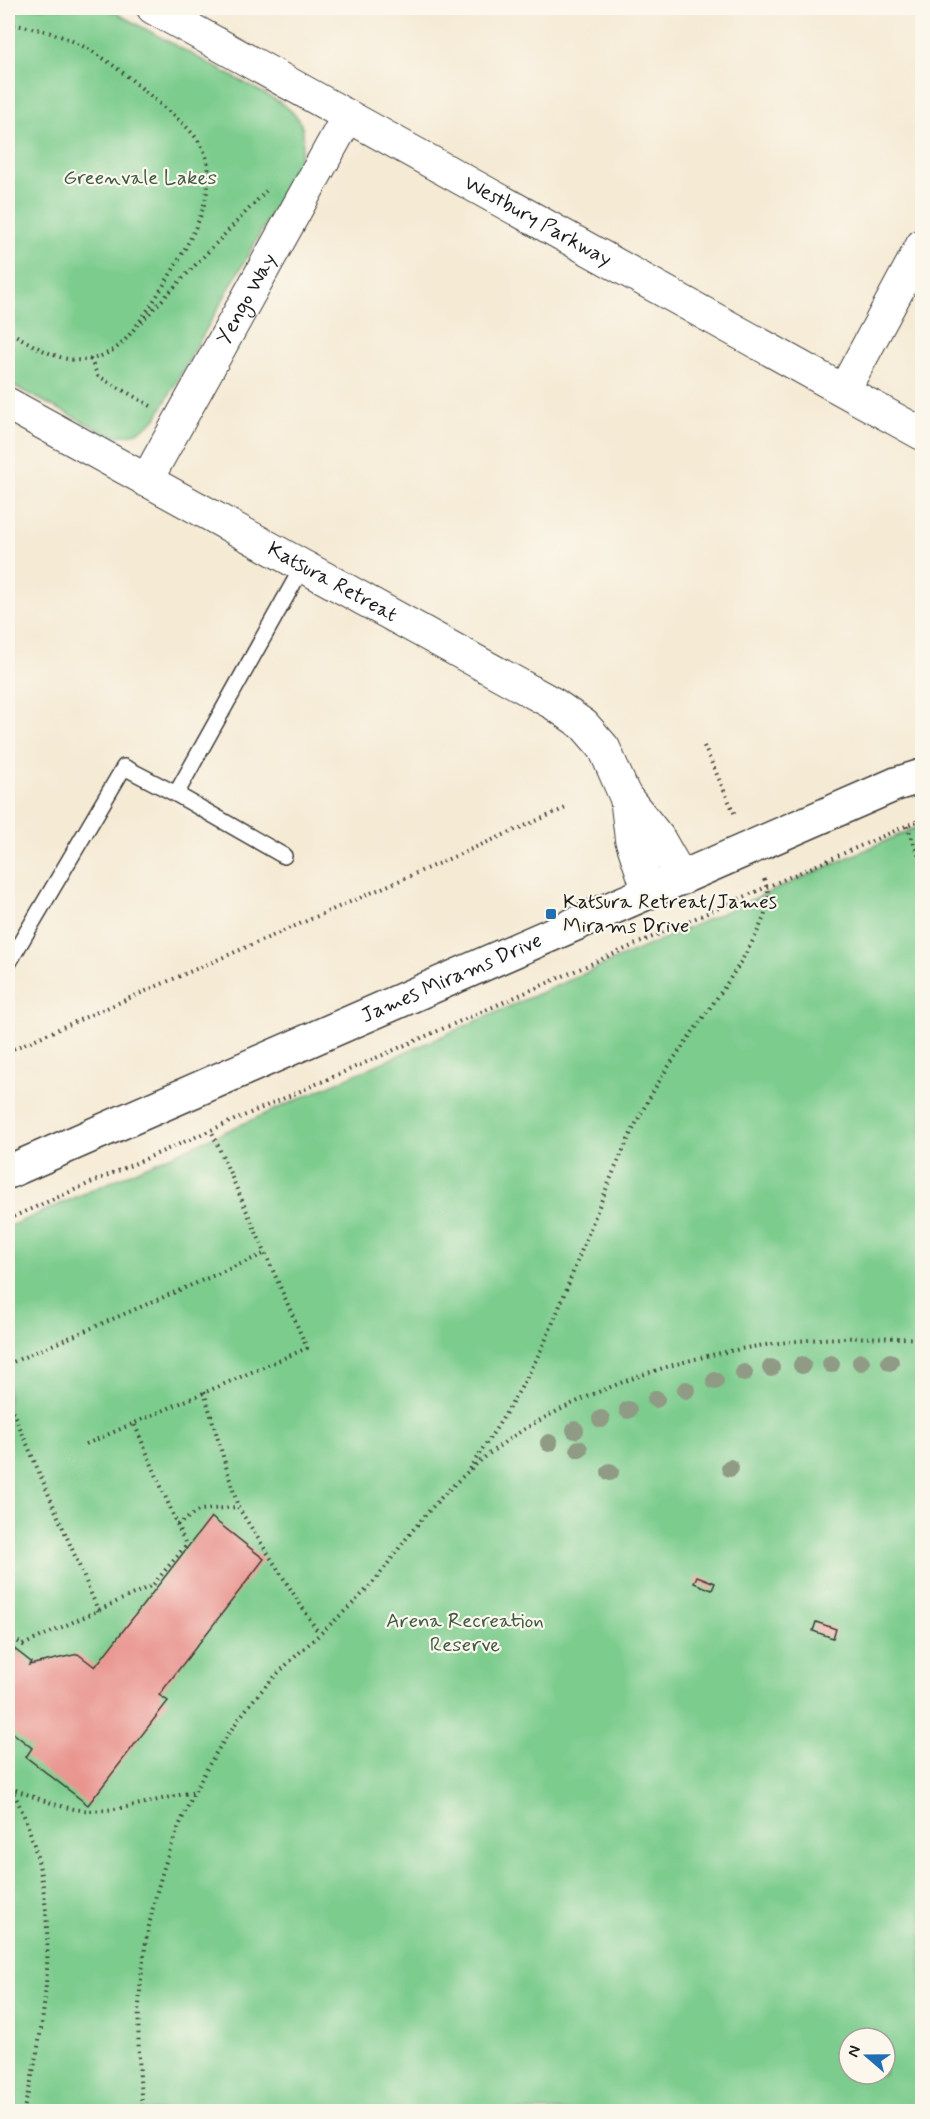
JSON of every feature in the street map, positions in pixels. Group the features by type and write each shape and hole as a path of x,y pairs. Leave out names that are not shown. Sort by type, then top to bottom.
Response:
{"street":[{"name":"Westbury Parkway","path":"153,8 922,434"},
{"name":"Yengo Way","path":"146,481 348,116"},
{"path":"844,390 922,245"},
{"name":"Katsura Retreat","path":"8,404 564,711 584,725 604,748 626,796 658,837 682,879"},
{"name":"James Mirams Drive","path":"8,1172 909,780 922,766"},
{"name":"Katsura Retreat","path":"626,796 631,839 649,893"}],"lane":[{"path":"176,794 303,566"},
{"path":"8,964 123,767 176,794 284,856"}],"path":[{"path":"8,24 30,27 68,39 98,53 125,72 184,125 198,141 207,158 208,176 203,205 195,230 134,329"},
{"path":"8,331 68,360 90,359 105,354 120,345 274,182"},
{"path":"153,298 159,302"},
{"path":"90,359 98,376 153,407"},
{"path":"704,746 738,821"},
{"path":"8,1051 568,807"},
{"path":"8,1219 922,819"},
{"path":"907,826 922,864"},
{"path":"143,2112 138,2042 139,1994 146,1940 169,1854 195,1791 227,1737 254,1700 318,1632 365,1590 432,1509 467,1472 504,1419 529,1374 607,1190 662,1077 755,936 768,904 767,888"},
{"path":"86,1444 307,1348 211,1130"},
{"path":"8,1364 266,1253"},
{"path":"467,1472 520,1432 599,1392 731,1349 829,1338 922,1339"},
{"path":"204,1392 238,1507 318,1632"},
{"path":"8,1400 99,1612"},
{"path":"8,1635 23,1645 99,1612 153,1585 186,1545 134,1423"},
{"path":"177,1525 200,1510 238,1507"},
{"path":"9,1785 63,1807 83,1810 101,1810 195,1791"},
{"path":"9,1785 32,1845 39,1872 45,1929 43,2014 23,2112"}],"green space":[{"name":"Greenvale Lakes","path":"8,8 107,8 276,100 295,114 300,122 303,138 296,170 156,418 145,428 133,434 107,434 8,383"},
{"name":"Arena Recreation Reserve","path":"922,825 922,2111 8,2111 8,1227"}],"building":[{"path":"211,1517 264,1559 159,1695 168,1701 88,1805 26,1757 32,1748 8,1729 8,1644 31,1662 29,1665 78,1654 95,1667"},
{"path":"697,1576 715,1583 712,1590 694,1583"},
{"path":"816,1622 836,1629 833,1638 813,1631"}],"place":[{"name":"Katsura Retreat/James Mirams Drive","path":"551,914"}]}
